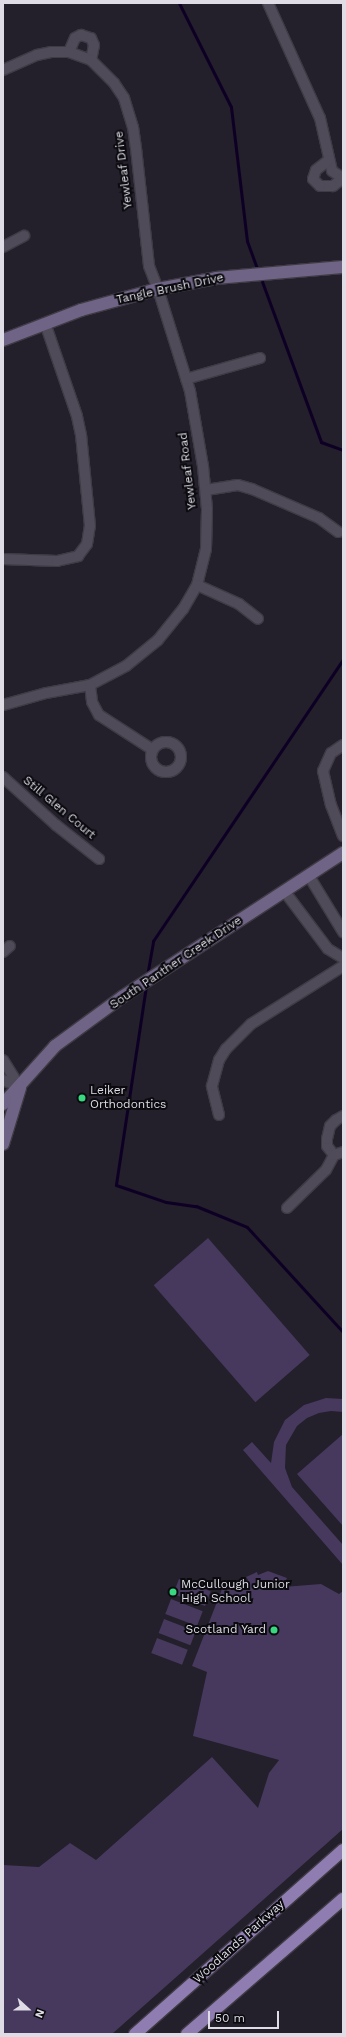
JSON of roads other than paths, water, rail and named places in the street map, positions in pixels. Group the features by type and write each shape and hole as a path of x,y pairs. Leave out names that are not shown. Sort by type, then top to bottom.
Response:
{"main road":[{"name":"Woodlands Parkway","path":"135,2034 343,1850"},
{"path":"186,2034 343,1899"}],"street":[{"path":"268,3 320,118 329,160"},
{"path":"3,70 37,55 51,52 74,54 75,38 81,35 91,38 94,45 91,60"},
{"name":"Yewleaf Drive","path":"74,54 91,60 114,83 124,98 133,127 145,243 149,266 158,289"},
{"path":"3,247 24,236"},
{"name":"Tangle Brush Drive","path":"3,340 45,323 114,300 158,289 216,278 257,273 343,267"},
{"name":"Yewleaf Road","path":"3,705 46,693 90,684 126,666 158,640 183,609 197,586 206,549 206,490 190,391 158,289"},
{"path":"3,559 57,561 78,556 87,544 90,526 84,456 77,416 45,323"},
{"path":"186,378 260,358"},
{"path":"206,490 238,485 252,489 319,518 338,532"},
{"path":"197,586 239,604 258,619"},
{"path":"90,684 92,702 99,715 153,750"},
{"path":"343,745 331,753 323,771 331,805 343,836"},
{"name":"Still Glen Court","path":"3,777 56,825 98,858"},
{"name":"South Panther Creek Drive","path":"3,1104 55,1046 149,978 285,892 343,853"},
{"path":"309,876 343,932"},
{"path":"285,892 328,949 343,958"},
{"path":"219,1115 212,1086 217,1066 226,1049 251,1024 343,966"},
{"path":"3,1060 20,1086"},
{"path":"3,1080 20,1086"},
{"name":"South Panther Creek Drive","path":"3,1144 20,1086"},
{"path":"287,1208 326,1170 338,1154 327,1146 327,1139 330,1126 343,1116"}],"waterway":[{"path":"179,3 231,107 247,241 258,271"},
{"path":"260,276 321,442 343,450"},
{"path":"147,976 153,941 343,659"},
{"path":"146,986 116,1185 166,1202 196,1206 247,1227 343,1332"}],"place":[{"name":"Leiker Orthodontics","path":"82,1098"},
{"name":"McCullough Junior High School","path":"173,1592"},
{"name":"Scotland Yard","path":"274,1630"}]}
